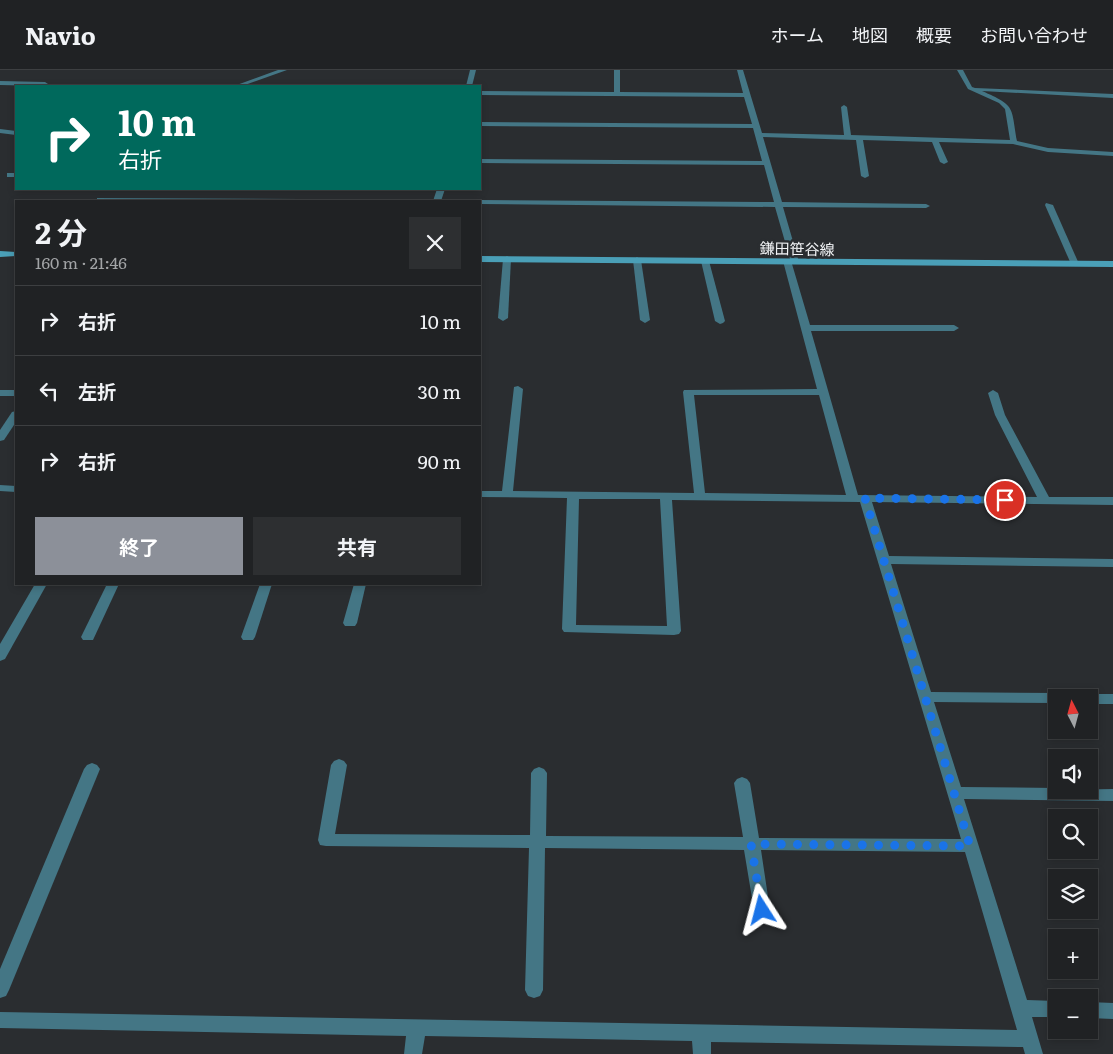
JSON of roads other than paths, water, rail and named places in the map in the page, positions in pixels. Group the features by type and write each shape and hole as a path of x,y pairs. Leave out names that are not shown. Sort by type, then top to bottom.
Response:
{"street":[{"path":"239,85 284,70"},
{"path":"469,85 473,70"},
{"path":"617,70 618,94"},
{"path":"0,1020 701,1034 1032,1047 883,560 859,498 824,392 806,328 778,205 740,70"},
{"path":"960,70 970,88 1001,102 1008,108 1014,142"},
{"path":"0,83 45,84"},
{"path":"970,88 1113,96"},
{"path":"481,93 747,94"},
{"path":"844,108 848,138"},
{"path":"481,124 756,126"},
{"path":"0,131 15,133"},
{"path":"759,136 1014,142 1020,145 1043,149 1113,154"},
{"path":"859,138 865,176"},
{"path":"935,140 944,162"},
{"path":"481,161 767,163"},
{"path":"101,200 109,190"},
{"path":"481,202 926,206"},
{"path":"1049,205 1074,264"},
{"path":"0,254 15,254"},
{"name":"鎌田笹谷線","path":"481,259 1113,264"},
{"path":"503,318 507,259"},
{"path":"637,260 645,320"},
{"path":"705,261 720,321"},
{"path":"806,328 954,328"},
{"path":"506,494 518,389"},
{"path":"700,496 688,392 824,392"},
{"path":"0,393 15,393"},
{"path":"994,393 1000,415 1044,501"},
{"path":"0,438 15,416"},
{"path":"0,488 15,489"},
{"path":"481,494 1113,501"},
{"path":"573,494 569,629 674,631 666,496"},
{"path":"883,560 1113,563"},
{"path":"0,656 40,585"},
{"path":"88,637 114,585"},
{"path":"248,637 266,585"},
{"path":"350,623 360,585"},
{"path":"925,697 1048,698"},
{"path":"1098,699 1113,699"},
{"path":"339,765 326,840 970,846"},
{"path":"0,990 92,769"},
{"path":"534,990 540,773"},
{"path":"742,783 762,910"},
{"path":"955,793 1113,795"},
{"path":"1020,1008 1048,1009"},
{"path":"1098,1010 1113,1011"},
{"path":"413,1054 417,1028"},
{"path":"701,1034 702,1054"}]}
